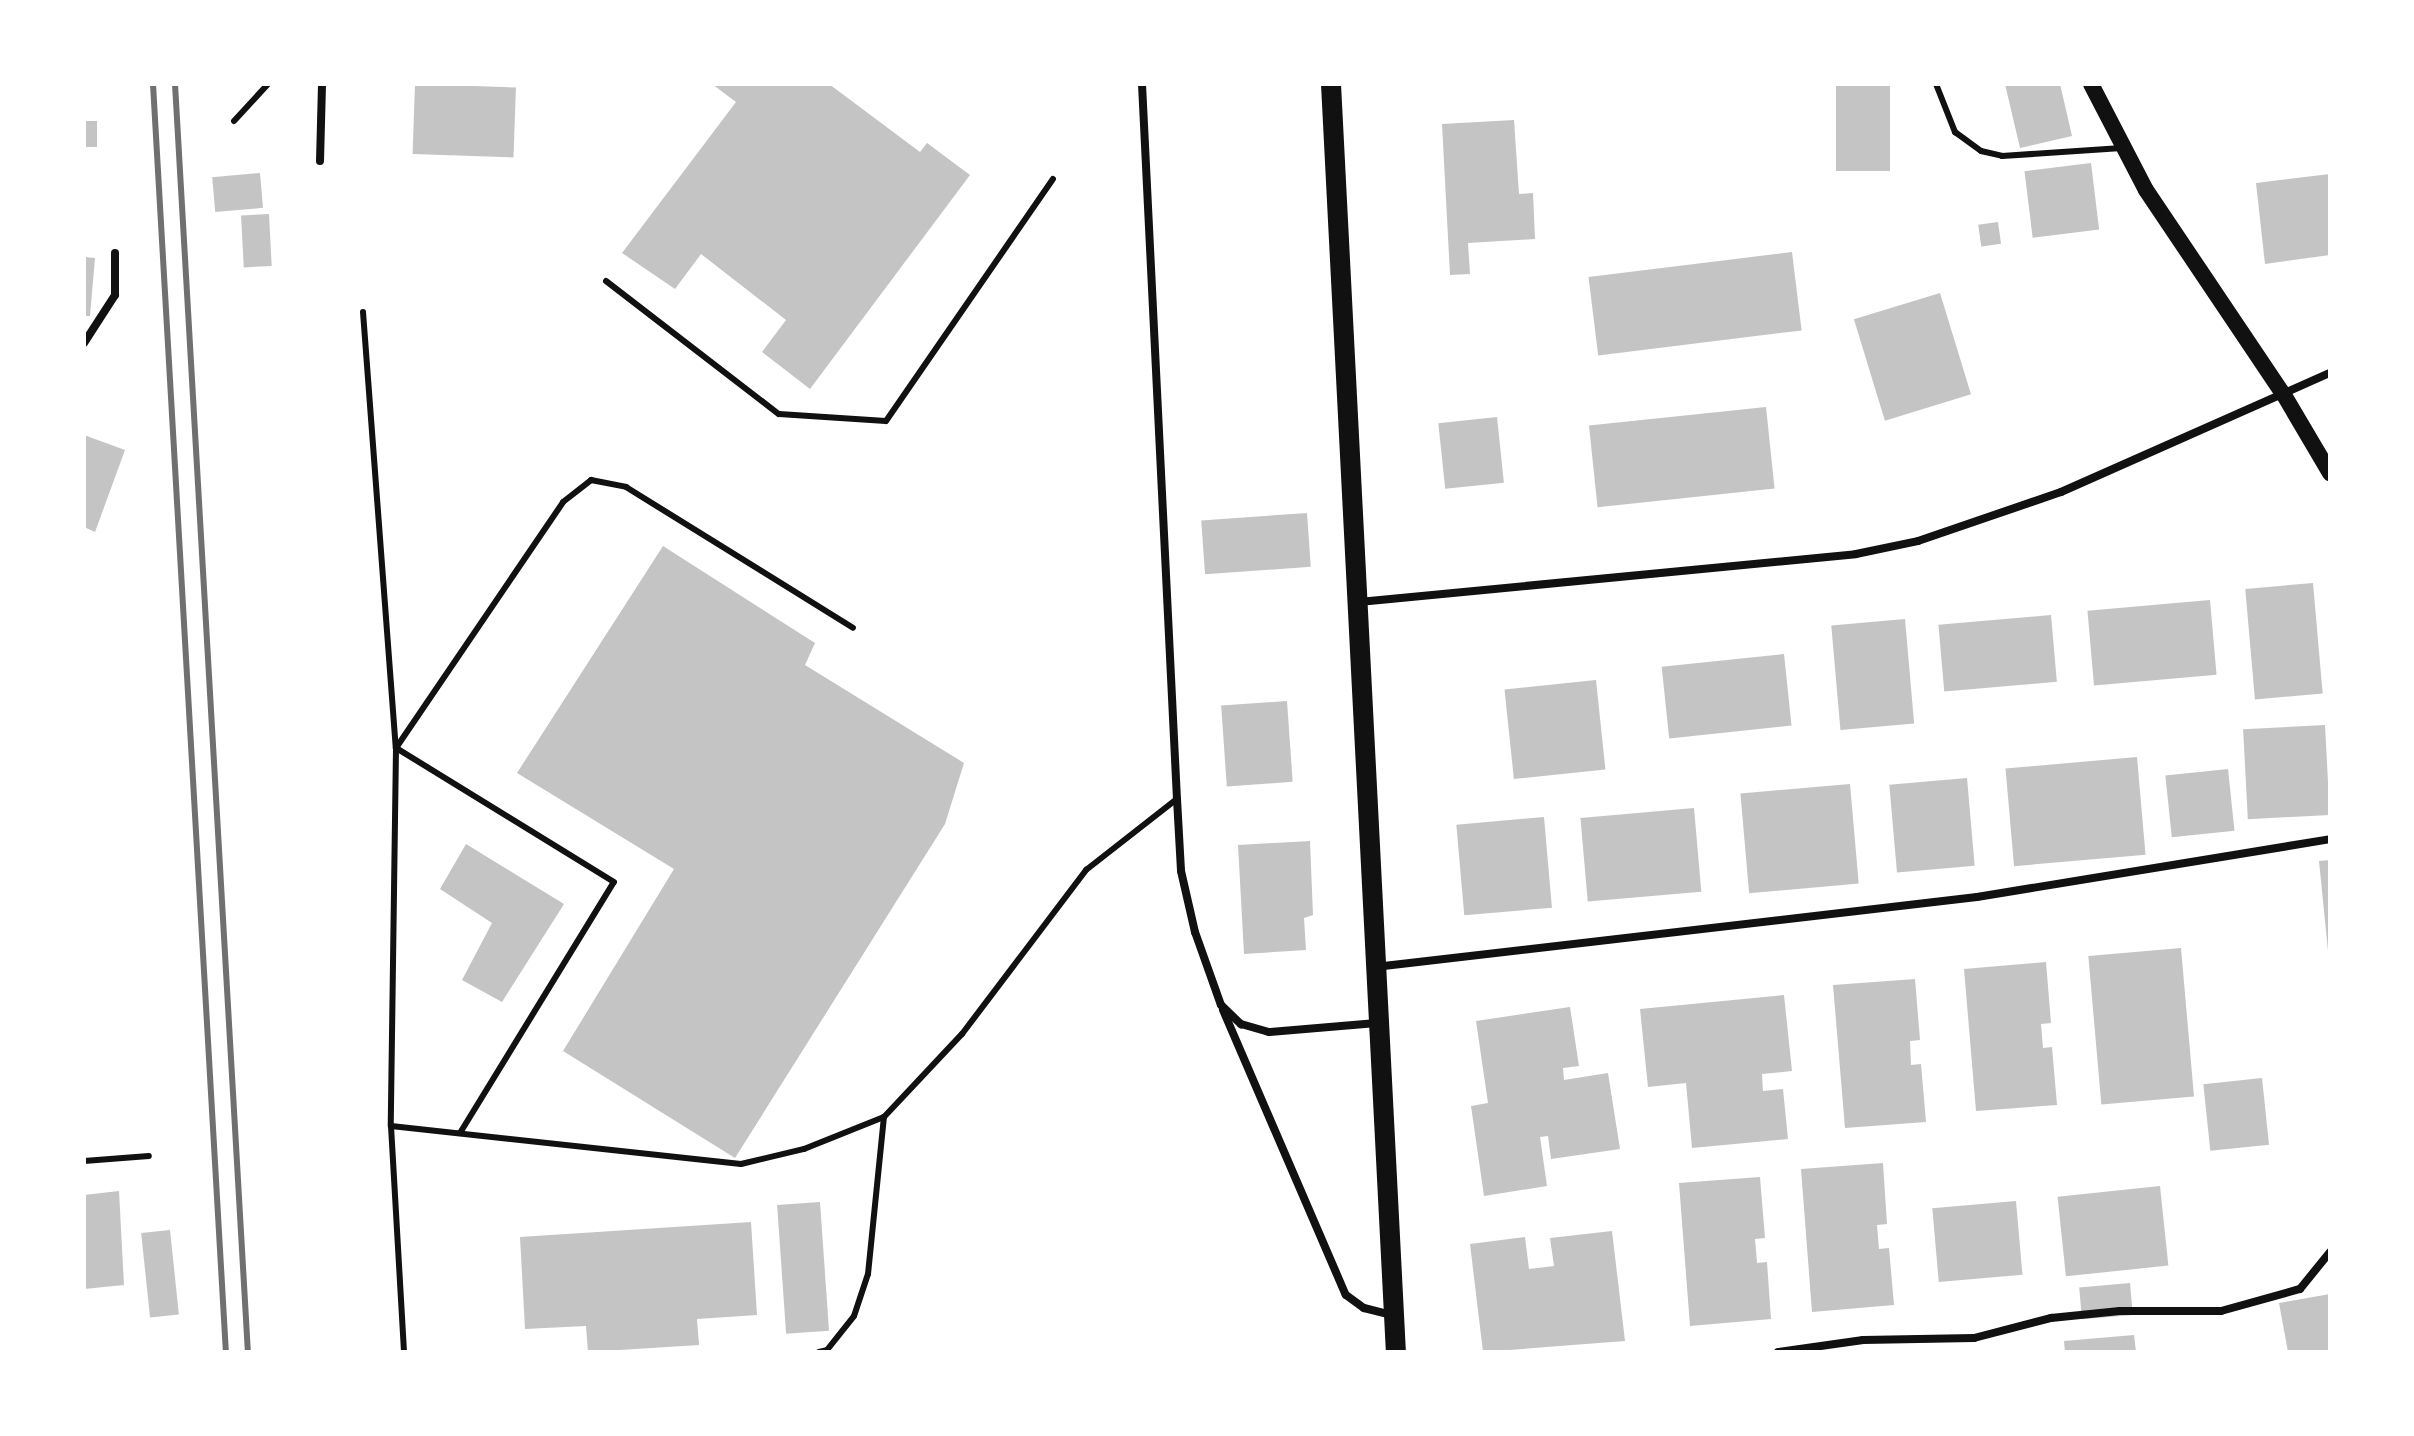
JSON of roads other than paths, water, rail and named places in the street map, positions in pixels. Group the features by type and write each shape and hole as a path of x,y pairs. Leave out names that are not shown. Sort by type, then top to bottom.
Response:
{"main road":[{"path":"1331,84 1396,1352"},
{"path":"2091,84 2122,148 2284,395 2330,473"}],"street":[{"path":"320,161 322,84"},
{"path":"1142,84 1177,799 1187,899 1221,1005 1346,1295 1364,1308 1393,1315"},
{"path":"84,343 115,295 115,253"},
{"path":"1359,602 1856,554 1918,541 2061,492 2330,373"},
{"path":"1375,967 1977,897 2330,839"},
{"path":"1221,1005 1241,1024 1269,1032 1377,1023"},
{"path":"1778,1352 1863,1340 1974,1338 2051,1318 2120,1311 2221,1311 2300,1289 2330,1252"}],"lane":[{"path":"234,121 268,84"},
{"path":"1936,84 1955,132 1981,151 2002,156 2122,148"},
{"path":"606,281 779,414 886,421 1053,179"},
{"path":"363,312 396,748 391,1126 404,1352"},
{"path":"396,748 563,502 591,480 626,487 853,628"},
{"path":"396,748 614,882 460,1133"},
{"path":"391,1126 741,1164 804,1149 884,1117 962,1034 1086,870 1177,799"},
{"path":"819,1352 827,1350 854,1316 868,1274 884,1117"},
{"path":"84,1161 149,1156"}],"railway":[{"path":"153,84 226,1352"},
{"path":"175,84 248,1352"}]}
